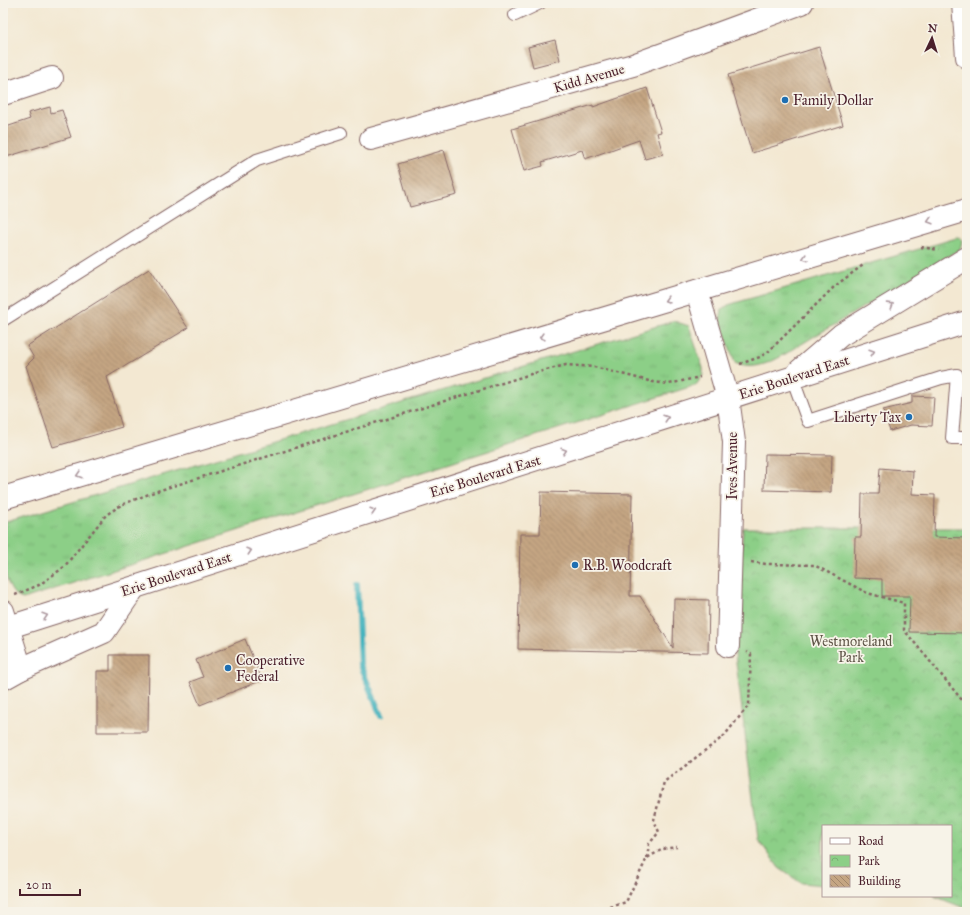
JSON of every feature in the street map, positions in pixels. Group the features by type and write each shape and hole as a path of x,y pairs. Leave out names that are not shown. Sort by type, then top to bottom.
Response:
{"main road":[{"name":"Kidd Avenue","path":"371,139 634,65 802,3"},
{"path":"963,3 967,57"},
{"path":"3,94 52,78"},
{"path":"3,498 967,210"},
{"path":"792,377 841,335 967,258"},
{"name":"Ives Avenue","path":"697,291 728,398 734,442 728,646"},
{"name":"Erie Boulevard East","path":"6,616 134,588 967,322"},
{"path":"6,616 12,674 104,632 134,588"}],"lane":[{"path":"515,15 540,3"},
{"path":"3,320 257,160 341,133"},
{"path":"792,377 799,401 808,421 941,378 958,374 952,438 967,438"}],"path":[{"path":"918,247 937,248 942,252"},
{"path":"736,365 760,357 768,351 835,286 860,266 867,263"},
{"path":"6,616 39,585 60,570 106,515 121,505 154,492 524,376 566,365 594,367 653,382 669,384 704,376"},
{"path":"731,558 766,564 814,565 867,593 904,603 904,630 967,706"},
{"path":"600,912 601,910 626,902 647,858 649,844 659,832 654,820 664,782 724,736 749,705 751,654 728,646"},
{"path":"647,858 663,849 677,847"}],"green space":[{"path":"960,237 962,241 960,249 785,354 760,365 743,366 735,363 720,320 722,310 728,305"},
{"path":"674,321 689,326 703,368 703,375 696,385 23,599 16,595 10,588 4,567 3,523"},
{"name":"Westmoreland Park","path":"743,528 967,528 967,909 937,897 952,897 952,825 822,825 822,885 801,883 779,868 758,839 735,654"}],"building":[{"path":"555,40 560,60 533,67 528,47"},
{"name":"Family Dollar","path":"819,47 843,125 752,153 728,75"},
{"path":"647,88 661,132 657,133 663,154 645,159 639,140 585,159 582,150 542,162 543,166 524,171 512,129 593,105 593,107"},
{"path":"50,107 51,113 62,110 71,137 3,158 3,128 30,119 28,113"},
{"path":"444,150 457,195 410,207 398,164"},
{"path":"149,269 188,328 107,377 122,427 53,447 26,366 34,358 27,346"},
{"name":"Liberty Tax","path":"912,396 934,397 932,426 911,425 890,431 883,410 912,403"},
{"path":"765,454 832,455 831,492 764,490"},
{"path":"880,468 913,471 912,494 935,495 934,537 967,538 967,633 909,632 910,596 882,596 882,579 854,578 855,537 861,537 862,494 878,494"},
{"name":"R.B. Woodcraft","path":"541,492 632,494 630,596 640,596 673,648 674,599 709,600 708,653 518,649 520,534 540,534"},
{"name":"Cooperative Federal","path":"245,639 262,680 200,705 190,682 203,677 196,660"},
{"path":"110,655 149,655 148,732 97,732 97,671 110,671"}],"waterway":[{"path":"357,585 360,665 381,716"}],"place":[{"name":"Family Dollar","path":"785,100"},
{"name":"Liberty Tax","path":"909,417"},
{"name":"R.B. Woodcraft","path":"575,565"},
{"name":"Cooperative Federal","path":"228,668"}]}
